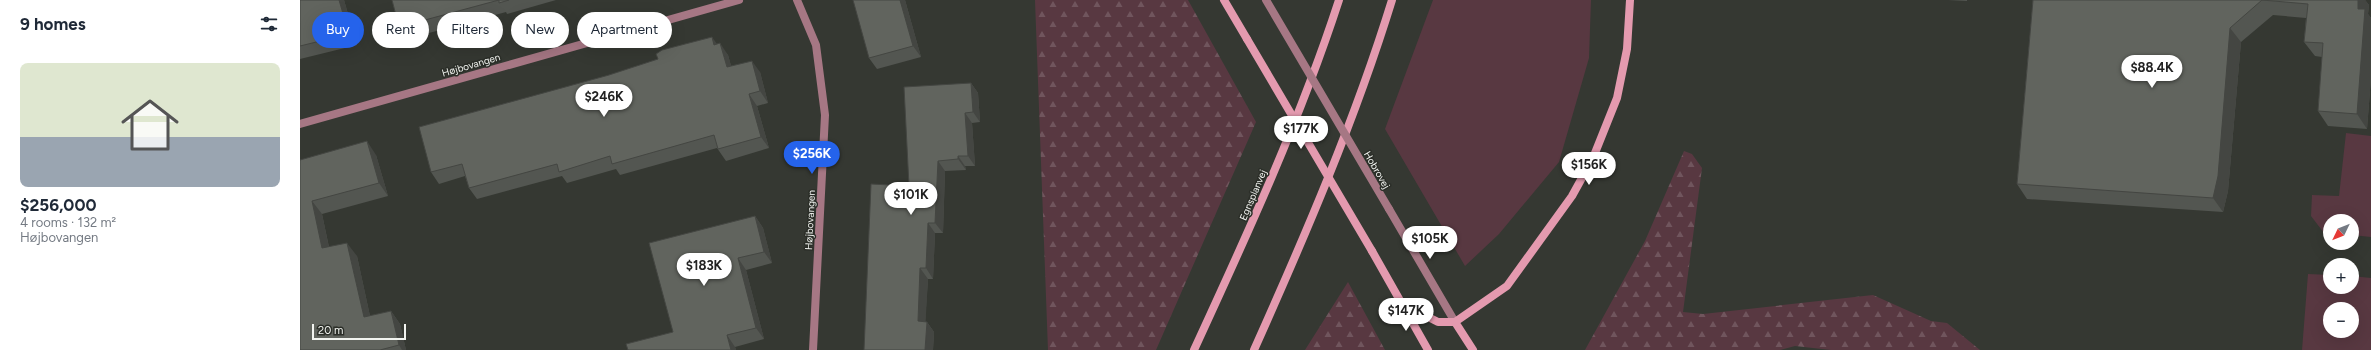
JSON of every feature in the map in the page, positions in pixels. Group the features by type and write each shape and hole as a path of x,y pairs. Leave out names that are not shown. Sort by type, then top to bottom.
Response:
{"main road":[{"path":"1224,0 1403,304 1428,350"},
{"name":"Egnsplanvej","path":"1194,350 1260,205 1328,36 1340,0"},
{"path":"1254,350 1314,212 1364,83 1392,0"},
{"path":"1403,304 1420,315 1438,322 1455,322 1507,286 1572,196 1593,158 1617,98 1627,49 1630,0"},
{"name":"Hobrovej","path":"1455,322 1473,350"}],"street":[{"name":"Højbovangen","path":"300,124 739,0"},
{"name":"Højbovangen","path":"797,0 816,45 825,115 813,350"},
{"name":"Hobrovej","path":"1266,0 1455,322"}],"green space":[{"path":"1035,0 1188,0 1256,122 1156,350 1048,350"},
{"path":"1433,0 1591,0 1589,58 1559,162 1499,234 1465,266 1385,129"},
{"path":"2346,133 2371,136 2371,237 2359,236 2359,214 2323,214 2323,232 2311,216 2312,195 2339,196"},
{"path":"1684,151 1692,154 1702,168 1683,312 1703,314 1873,295 1931,321 1947,323 1980,350 1831,350 1795,346 1780,350 1585,350 1645,241"},
{"path":"2308,274 2323,275 2323,294 2359,294 2359,277 2371,278 2371,350 2302,350"},
{"path":"1348,282 1385,350 1305,350"}],"building":[{"path":"300,0 339,0 343,12 312,12 312,43 300,46"},
{"path":"392,0 499,0 455,12 437,12 437,17 429,19 429,12 395,12"},
{"path":"499,0 509,0 499,3"},
{"path":"853,0 900,0 913,46 869,58"},
{"path":"2033,0 2262,0 2230,28 2218,176 2213,198 2017,184"},
{"path":"2262,0 2358,0 2358,9 2365,9 2357,114 2318,111 2323,43 2304,42 2308,4"},
{"path":"712,37 714,45 720,43 727,67 752,61 760,91 749,94 761,137 718,149 714,135 612,164 610,156 559,172 557,164 469,188 462,164 431,172 419,127 609,75 658,59 656,54 662,50"},
{"path":"971,83 973,112 965,113 968,156 958,156 958,159 938,161 935,223 928,223 926,268 920,268 918,321 927,322 925,350 864,350 871,184 909,186 904,87"},
{"path":"367,141 379,183 312,201 322,248 347,243 364,317 391,311 399,345 380,350 300,350 300,160"},
{"path":"755,216 764,252 738,258 756,328 727,335 731,350 628,350 626,344 673,332 649,243"}]}
